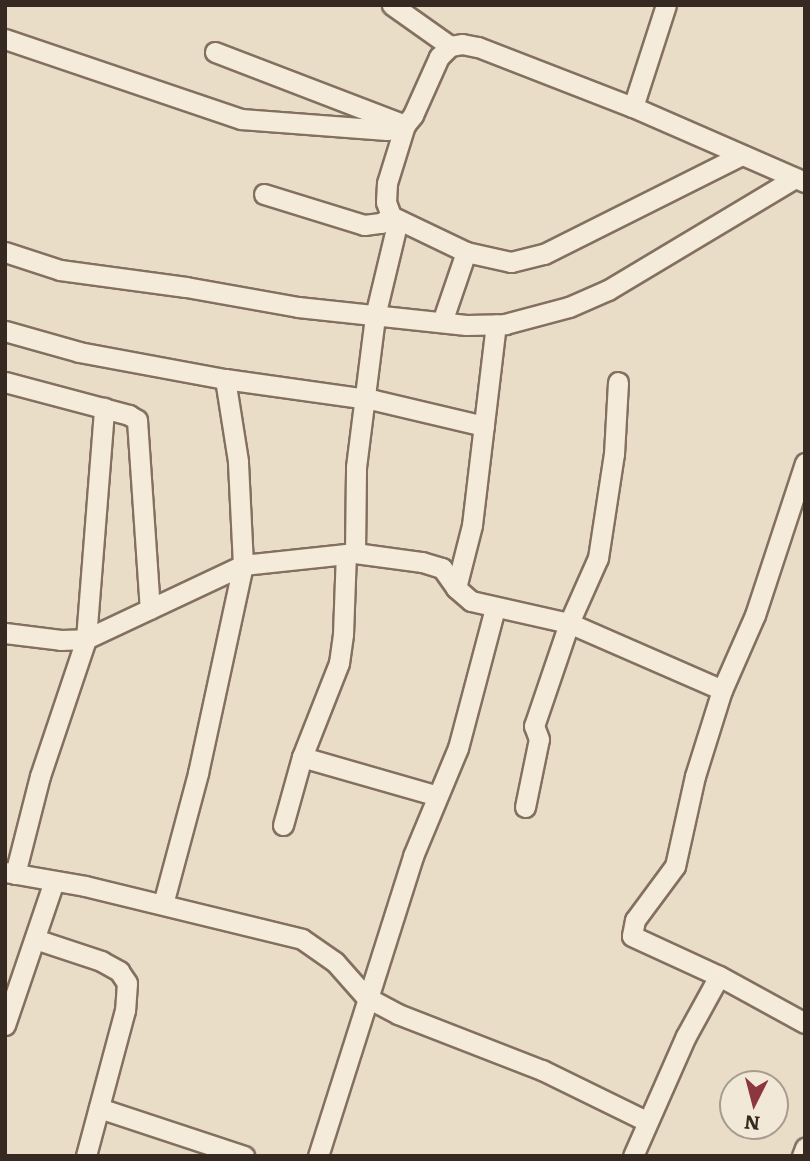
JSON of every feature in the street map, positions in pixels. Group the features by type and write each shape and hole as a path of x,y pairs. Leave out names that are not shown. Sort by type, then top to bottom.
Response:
{"street":[{"path":"392,5 450,46"},
{"path":"633,107 666,5"},
{"path":"5,39 241,119 387,130 405,125"},
{"path":"742,155 526,261 511,262 466,252 395,218 386,202 387,183 405,125 421,102 439,57 450,46 462,44 478,47 633,107 800,180"},
{"path":"215,52 405,125"},
{"path":"5,252 60,270 187,287 298,307 442,322 496,324 524,321 608,290 800,180"},
{"path":"264,194 364,225 395,218"},
{"path":"283,825 302,757 339,663 364,400 375,316 395,218"},
{"path":"442,322 466,252"},
{"path":"456,588 472,525 496,324"},
{"path":"5,331 79,352 225,379 329,392 484,426"},
{"path":"163,904 198,773 243,565 238,461 225,379"},
{"path":"5,382 129,415 137,420 150,609"},
{"path":"525,807 538,739 534,726 569,623 598,558 614,454 618,382"},
{"path":"104,408 86,639 10,873 163,904 302,939 335,962 366,997 398,1014 542,1070 646,1121"},
{"path":"805,463 755,615 722,690 695,776 675,866 635,920 632,936 719,976 805,1023"},
{"path":"5,633 61,640 86,639 243,565 350,553 422,562 442,568 456,588 471,601 569,623 722,690"},
{"path":"318,1156 366,997 413,856 458,748 495,608"},
{"path":"302,757 438,796"},
{"path":"5,1025 54,881"},
{"path":"35,939 101,961 119,971 127,983 125,1010 86,1156"},
{"path":"633,1156 646,1121 719,976"},
{"path":"99,1108 210,1150 244,1156"},
{"path":"802,1156 805,1147"}]}
